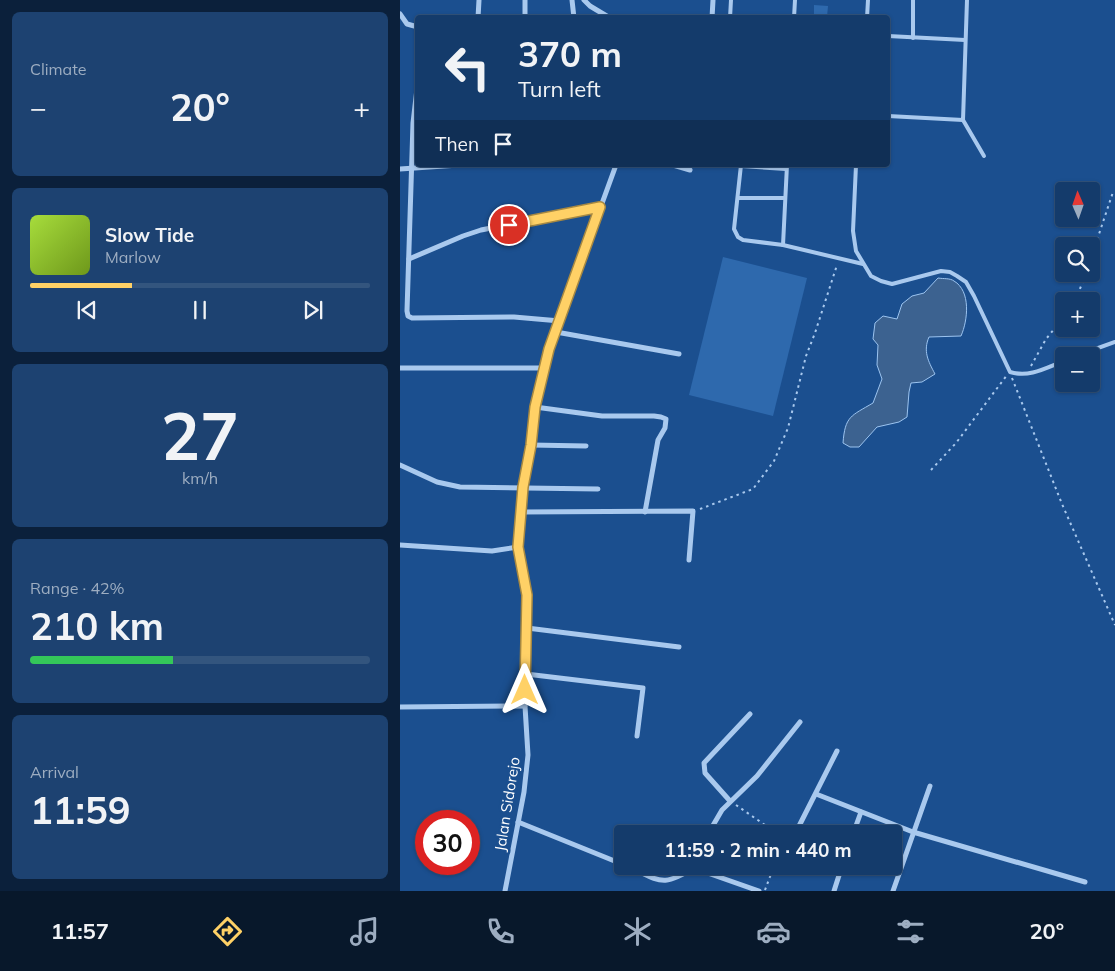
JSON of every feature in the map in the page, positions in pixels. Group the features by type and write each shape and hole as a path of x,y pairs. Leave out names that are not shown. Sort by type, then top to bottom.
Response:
{"street":[{"path":"478,15 479,0"},
{"path":"525,0 525,15"},
{"path":"572,0 574,15"},
{"path":"584,0 605,15"},
{"path":"712,15 713,0"},
{"path":"400,14 407,24 415,26"},
{"path":"415,105 408,316 412,318 514,317 560,321"},
{"path":"400,170 428,167"},
{"name":"Jalan Sidorejo","path":"505,891 524,792 528,755 525,706 527,595 518,547 523,487 531,445 535,407 549,349 615,167"},
{"path":"680,167 690,170"},
{"path":"409,259 481,230 600,207"},
{"path":"556,332 679,354"},
{"path":"400,368 544,368"},
{"path":"535,407 602,416 654,416 666,419 666,428 658,440 645,512"},
{"path":"531,445 586,446"},
{"path":"400,465 449,486 473,488 598,489"},
{"path":"521,512 693,512 689,560"},
{"path":"400,545 492,551 518,547"},
{"path":"527,628 679,647"},
{"path":"526,674 643,688 637,736"},
{"path":"400,707 525,706"},
{"path":"730,801 705,773 704,763 750,714"},
{"path":"713,825 722,810 757,776 800,722"},
{"path":"800,825 837,751"},
{"path":"893,891 930,786"},
{"path":"816,794 913,832 1085,882"},
{"path":"856,825 860,812"},
{"path":"518,822 614,861"},
{"path":"648,875 664,882 680,875"},
{"path":"713,875 759,891"},
{"path":"834,891 839,875"}],"lane":[{"path":"730,15 731,0"},
{"path":"794,15 795,0"},
{"path":"867,15 868,0"},
{"path":"913,0 913,38"},
{"path":"967,0 964,40 963,120 984,156"},
{"path":"890,36 964,40"},
{"path":"890,116 963,120"},
{"path":"741,167 734,229 743,240 783,246 863,264"},
{"path":"783,246 787,167"},
{"path":"856,167 853,231 856,251 871,276 892,284 941,271 950,272 966,282 1010,372 1026,375 1055,364"},
{"path":"738,198 785,198"},
{"path":"1100,347 1115,342"}],"path":[{"path":"1098,237 1113,192"},
{"path":"693,512 753,489 774,461 788,428 806,356 840,259"},
{"path":"1026,375 1046,338 1055,328"},
{"path":"931,470 956,443 1010,372"},
{"path":"1010,372 1062,504 1115,625"},
{"path":"730,801 765,825"},
{"path":"765,891 771,875"}],"shaded area":[{"path":"814,5 828,6 827,15 814,15"},
{"path":"723,257 807,278 773,416 689,395"},
{"path":"938,278 952,280 959,286 966,299 965,322 961,336 929,337 926,347 927,356 935,374 922,382 911,383 907,417 899,422 877,427 859,447 850,447 843,443 845,427 854,414 873,403 882,379 877,365 878,345 873,339 875,323 883,316 897,319 902,304 912,296 924,293"}],"route":[{"path":"509,225 600,207 549,349 535,407 531,445 523,487 518,547 527,595 525,690"}]}
